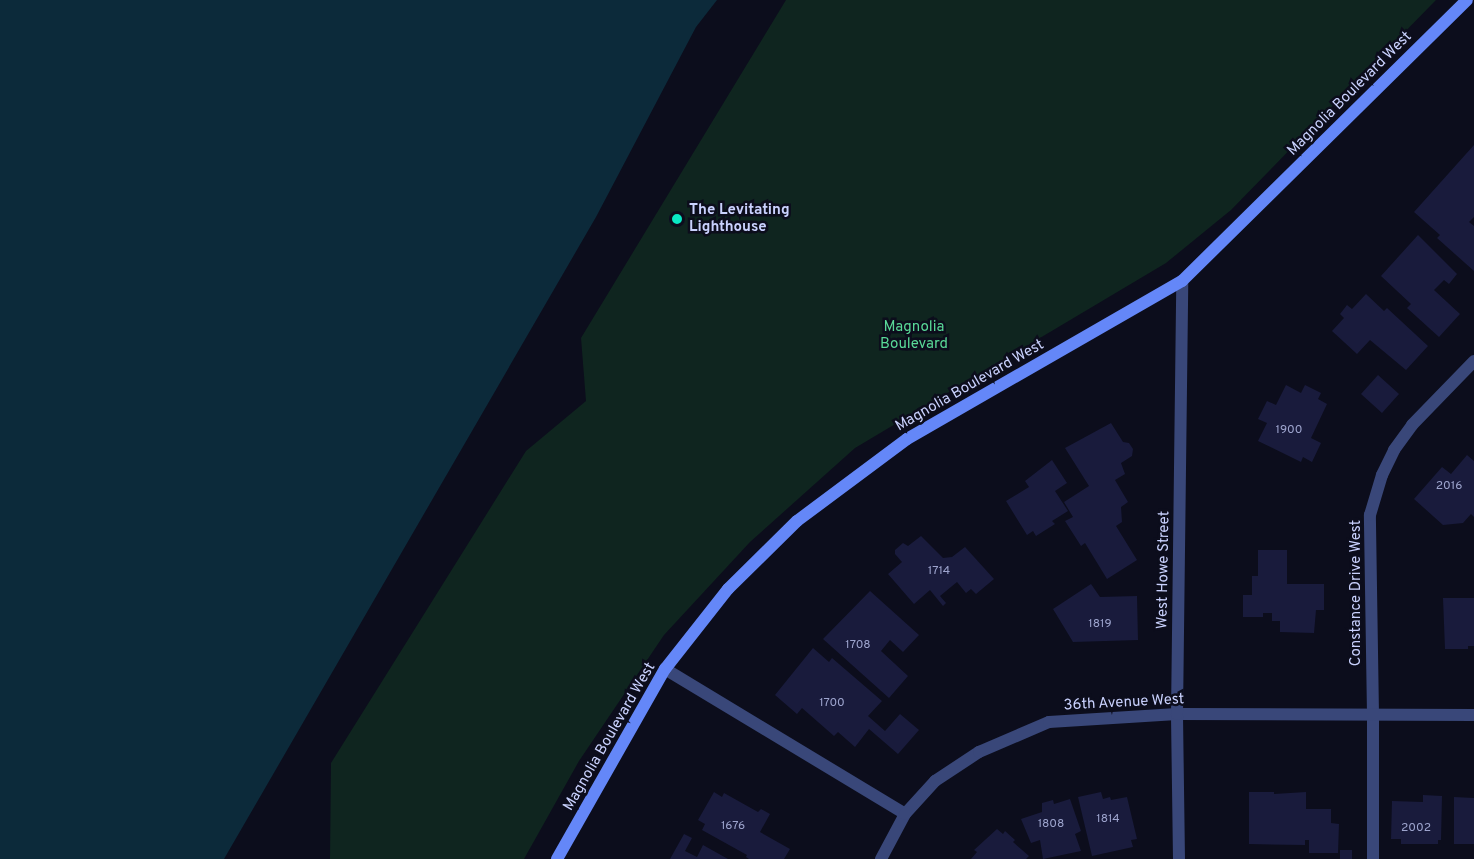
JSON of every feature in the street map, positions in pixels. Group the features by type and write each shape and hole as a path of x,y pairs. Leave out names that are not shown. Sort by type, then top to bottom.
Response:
{"street":[{"name":"Magnolia Boulevard West","path":"557,859 665,669 728,590 798,521 908,439 1182,281 1467,0"},
{"name":"West Howe Street","path":"1179,859 1177,714 1182,281"},
{"name":"Constance Drive West","path":"1372,859 1371,515 1382,475 1394,450 1412,426 1474,361"},
{"path":"665,669 905,814"},
{"name":"36th Avenue West","path":"881,859 905,814 935,781 979,752 1049,722 1177,714 1474,715"}],"green space":[{"name":"Magnolia Boulevard","path":"786,0 1436,0 1231,210 1166,263 855,448 750,542 664,635 579,761 524,859 330,859 331,763 526,451 586,401 581,338"}],"water":[{"path":"0,0 717,0 696,27 596,217 224,859 0,859"}],"building":[{"path":"1474,145 1474,217 1469,222 1474,226 1474,271 1437,238 1440,235 1414,212"},
{"name":"The Levitating Lighthouse","path":"674,211 680,211 685,219 683,225 674,227 669,222 669,216"},
{"path":"1418,235 1457,274 1449,284 1444,280 1434,290 1460,314 1439,337 1407,308 1411,304 1381,276"},
{"path":"1366,294 1384,311 1387,308 1428,346 1406,370 1370,340 1357,354 1332,331 1344,318 1340,314 1347,305 1352,309"},
{"path":"1378,375 1399,394 1382,413 1361,394"},
{"path":"1286,385 1301,393 1305,385 1321,393 1318,399 1327,404 1311,438 1321,443 1312,462 1303,457 1301,462 1258,441 1267,423 1258,419 1267,401 1276,405"},
{"path":"1111,423 1123,442 1129,443 1133,449 1132,456 1121,463 1125,474 1115,480 1128,502 1121,507 1122,522 1116,526 1137,560 1107,579 1085,543 1081,546 1065,521 1073,517 1064,502 1089,486 1065,448"},
{"path":"1467,455 1474,461 1474,517 1471,514 1463,523 1443,525 1414,499 1442,467 1451,474"},
{"path":"1052,460 1067,483 1055,491 1068,511 1052,521 1055,524 1036,536 1033,531 1027,535 1006,501 1029,487 1025,481"},
{"path":"921,536 943,558 952,557 965,547 994,579 976,594 971,589 966,593 957,582 940,596 946,603 943,606 930,590 914,604 888,574 902,562 895,554 895,550 903,543 908,546"},
{"path":"1258,550 1287,550 1287,584 1324,584 1324,610 1316,610 1314,633 1280,632 1280,621 1272,621 1272,613 1263,613 1263,617 1243,617 1243,595 1252,595 1252,576 1258,576"},
{"path":"1091,584 1100,597 1137,596 1138,640 1073,642 1053,609"},
{"path":"870,591 919,635 903,652 890,640 881,651 908,676 889,698 823,639"},
{"path":"1443,598 1474,598 1474,646 1468,646 1468,649 1445,649"},
{"path":"813,648 829,662 832,658 882,701 868,716 885,731 900,714 919,730 898,754 869,729 855,747 838,732 834,736 802,708 797,714 775,695"},
{"path":"714,792 722,797 724,793 758,812 761,809 770,814 760,832 790,849 784,859 749,859 747,855 702,830 705,824 698,820"},
{"path":"1101,792 1103,799 1127,797 1137,839 1131,840 1133,847 1092,856 1078,797"},
{"path":"1249,792 1274,792 1274,794 1306,792 1306,809 1331,809 1331,823 1339,824 1338,853 1309,853 1309,840 1305,840 1305,845 1249,844"},
{"path":"1423,795 1442,796 1441,840 1438,840 1438,844 1401,844 1401,839 1391,839 1392,801 1423,802"},
{"path":"1454,797 1474,798 1474,844 1454,844"},
{"path":"1070,799 1081,831 1075,834 1081,851 1043,859 1040,840 1031,843 1021,819 1042,812 1042,803 1053,800 1054,804"},
{"path":"997,829 1003,834 1005,831 1015,840 1013,842 1029,856 1026,859 971,859 977,852 974,850"},
{"path":"684,834 692,838 685,851 697,857 703,845 728,859 670,859"},
{"path":"1340,850 1352,850 1352,859 1340,859"}],"place":[{"name":"The Levitating Lighthouse","path":"677,219"}]}
